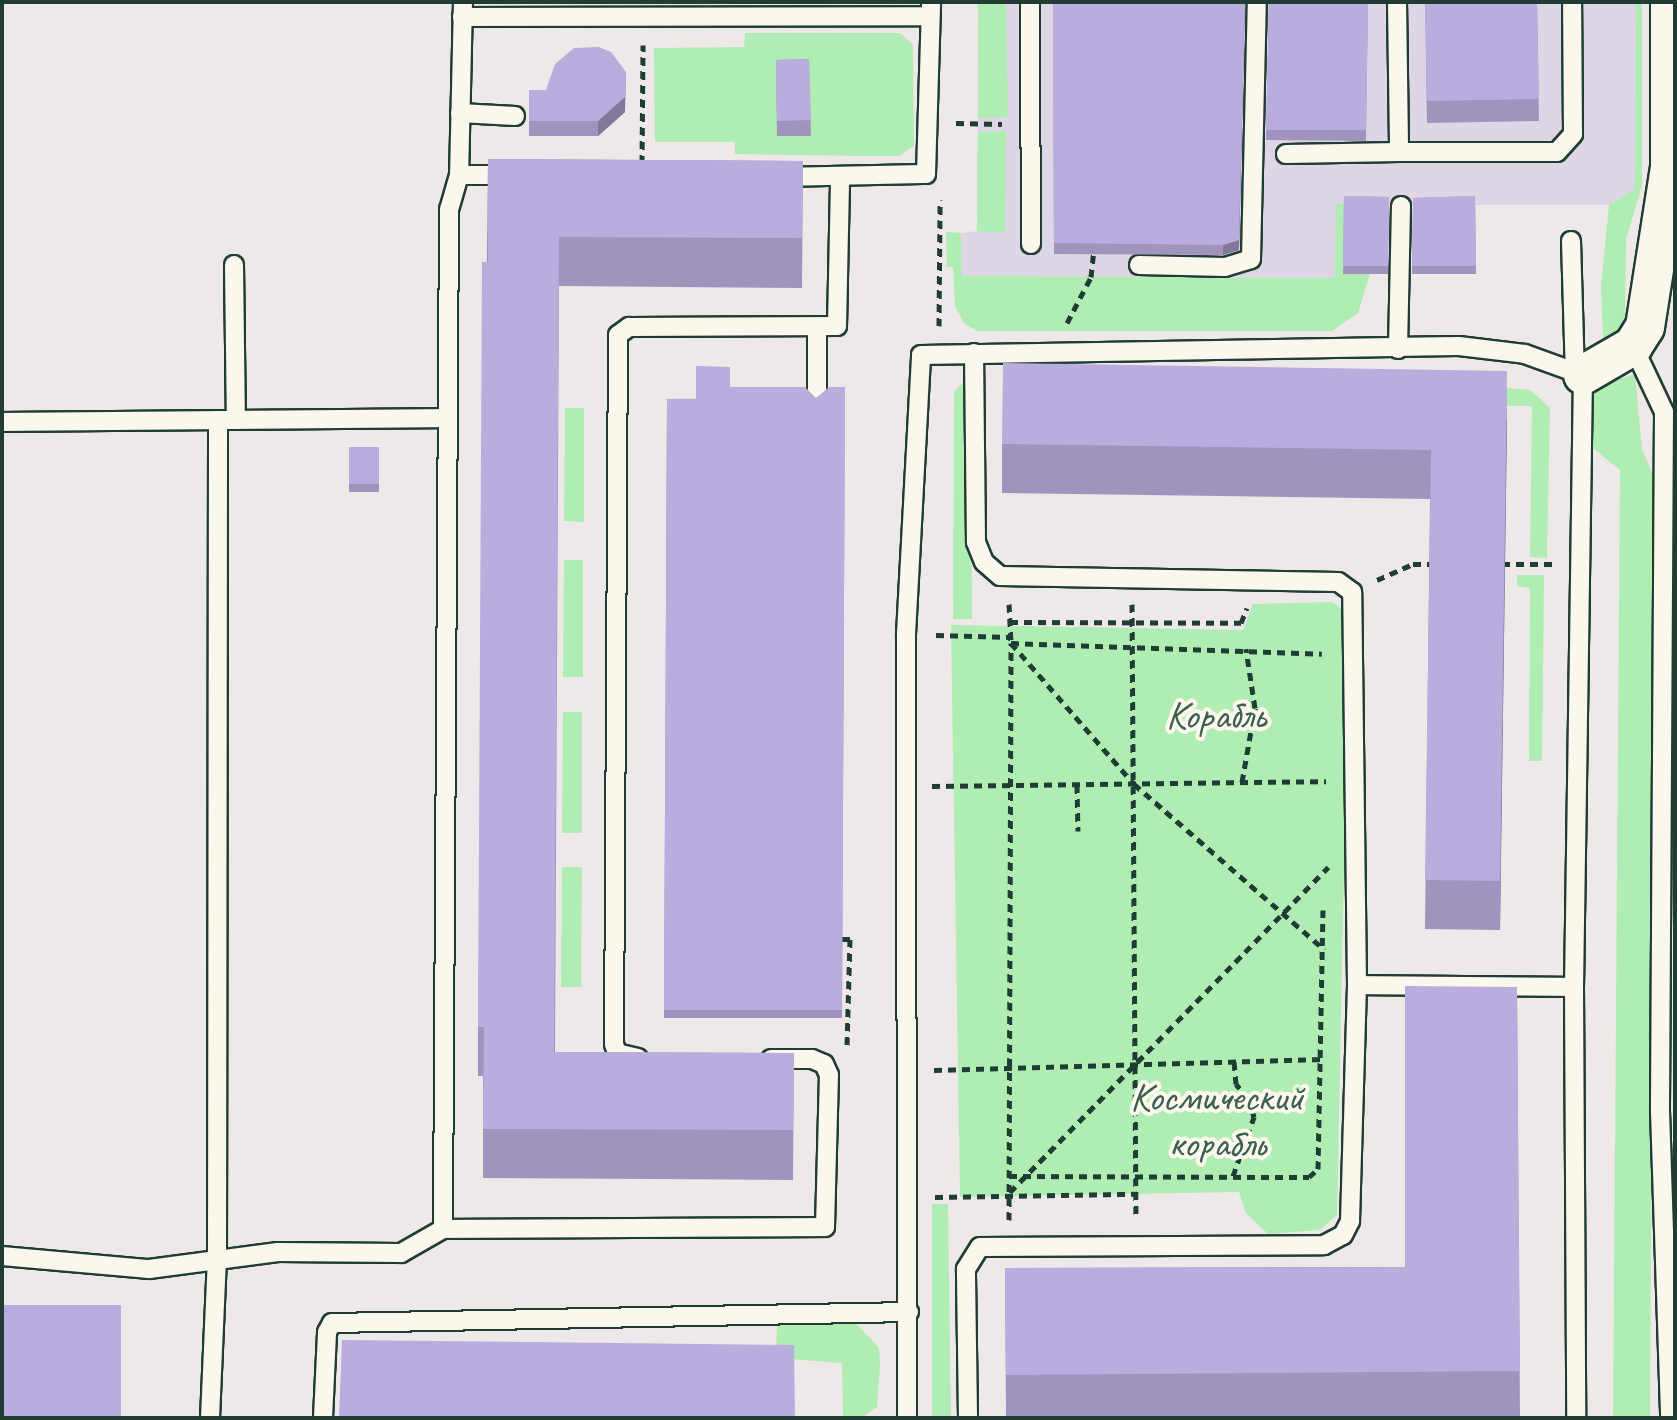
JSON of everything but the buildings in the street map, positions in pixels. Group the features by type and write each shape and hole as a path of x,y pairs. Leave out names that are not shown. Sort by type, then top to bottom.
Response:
{"street":[{"path":"1579,373 1633,346 1645,327 1670,167 1670,2"}],"lane":[{"path":"1030,2 1031,244"},
{"path":"1139,265 1225,267 1251,259 1257,2"},
{"path":"1397,2 1399,152"},
{"path":"1286,154 1557,152 1567,145 1573,134 1572,2"},
{"path":"443,1229 449,209 459,175 462,10 643,17 930,9 926,174 764,177"},
{"path":"460,113 515,116"},
{"path":"459,175 535,175"},
{"path":"658,1058 627,1058 614,1044 618,335 629,327 831,328 839,321 840,177"},
{"path":"1398,349 1401,206"},
{"path":"1571,241 1579,373 1581,564 1574,987 1576,1418"},
{"path":"210,1418 217,1260 227,420 234,265"},
{"path":"817,327 817,394"},
{"path":"907,1418 910,1071 906,634 919,358 939,351 1398,349 1459,346 1525,354 1579,373"},
{"path":"1633,346 1664,412 1660,1111 1670,1418"},
{"path":"968,1418 966,1269 980,1247 1324,1245 1343,1235 1350,1221 1357,985 1352,592 1338,582 1008,579 991,570 977,550 974,353"},
{"path":"2,422 448,418"},
{"path":"1357,985 1574,987"},
{"path":"2,1256 149,1269 278,1252 401,1253 443,1229 825,1227 829,1075 824,1064 812,1059 750,1059"},
{"path":"323,1418 327,1332 332,1323 909,1312"}],"path":[{"path":"642,176 643,17"},
{"path":"926,174 940,189 939,351"},
{"path":"1052,352 1091,277 1096,234"},
{"path":"1352,592 1413,564 1443,564"},
{"path":"1489,564 1581,564"},
{"path":"1008,579 1011,640 1009,1245"},
{"path":"1131,580 1137,1176 1134,1247"},
{"path":"1010,622 1241,623 1258,582"},
{"path":"944,635 1133,647 1309,650 1320,652 1327,662"},
{"path":"1011,640 1029,657 1134,784 1322,947 1357,985"},
{"path":"1242,782 1255,708 1246,649"},
{"path":"1325,766 1325,796"},
{"path":"907,786 1356,781"},
{"path":"1077,785 1078,831"},
{"path":"1324,856 1324,886"},
{"path":"1009,1195 1324,870 1356,856"},
{"path":"1009,1176 1309,1177 1318,1169 1324,901"},
{"path":"824,1064 847,1054 850,939 842,939"},
{"path":"1233,1176 1254,1117 1249,1099 1236,1084 1234,1061"},
{"path":"910,1071 1135,1063 1355,1061"},
{"path":"932,1197 1137,1194"}],"shaded area":[{"path":"978,2 1636,2 1635,189 1609,205 1336,205 1335,278 961,276 961,233 977,231"}],"green space":[{"path":"978,2 1006,2 1008,117 978,118"},
{"path":"1636,2 1642,2 1642,186 1626,239 1625,324 1617,339 1603,339 1601,288 1609,205 1635,189"},
{"path":"745,33 900,33 913,45 914,146 899,156 863,156 735,154 735,142 655,142 654,48 744,47"},
{"path":"1006,131 1005,232 977,232 978,132"},
{"path":"1336,204 1344,204 1343,273 1370,274 1358,313 1332,331 977,331 964,323 955,306 953,267 947,267 946,232 961,233 962,276 1335,278"},
{"path":"1635,374 1642,449 1653,475 1655,601 1650,1418 1613,1418 1620,470 1593,448 1592,399 1601,385"},
{"path":"963,383 971,387 972,619 953,619 954,392"},
{"path":"1507,388 1530,390 1550,408 1547,558 1530,557 1532,406 1007,402"},
{"path":"565,408 584,408 584,522 564,521"},
{"path":"564,560 583,560 583,677 563,677"},
{"path":"1517,575 1544,575 1542,761 1529,761 1530,588 1517,586"},
{"path":"1333,602 1349,615 1337,1215 1320,1230 1268,1234 1246,1213 1239,1192 960,1197 951,625 1243,630 1253,604"},
{"path":"563,712 582,712 582,833 562,833"},
{"path":"562,867 582,867 581,987 561,987"},
{"path":"932,1204 948,1204 951,1418 932,1418"},
{"path":"855,1322 879,1348 877,1407 861,1418 843,1416 842,1363 776,1358 777,1324"}],"park label":[{"name":"Корабль","path":"1216,715"},
{"name":"Космический корабль","path":"1217,1120"}]}
